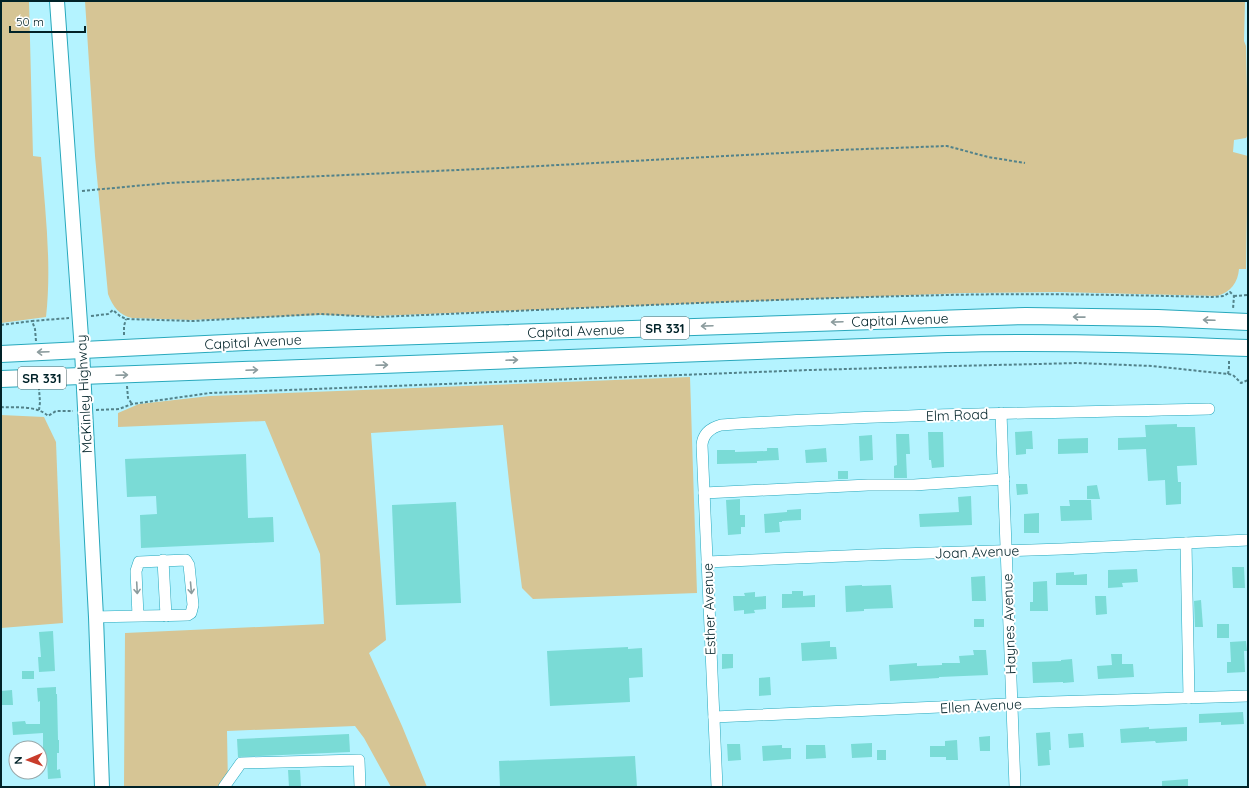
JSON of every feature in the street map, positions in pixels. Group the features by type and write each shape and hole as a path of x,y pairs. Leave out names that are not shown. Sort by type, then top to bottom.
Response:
{"highway":[{"name":"Capital Avenue","path":"1,354 267,341 1026,316 1158,318 1248,322"},
{"name":"Capital Avenue","path":"1,379 1025,342 1157,344 1248,348"}],"main road":[{"name":"McKinley Highway","path":"57,1 82,350 96,617 102,787"}],"street":[{"name":"Elm Road","path":"706,432 713,427 721,425 764,422 1002,413 1209,409"},
{"name":"Haynes Avenue","path":"1002,413 1015,787"},
{"name":"Esther Avenue","path":"706,432 702,440 702,445 717,787"},
{"path":"704,493 868,485 914,485 1004,478"},
{"name":"Joan Avenue","path":"707,562 1248,540"},
{"path":"1186,543 1189,698"},
{"path":"163,560 166,616"},
{"path":"96,617 188,615 191,612 193,605 189,566 186,560 140,562 137,565 138,616"},
{"name":"Ellen Avenue","path":"714,716 1248,696"},
{"path":"224,787 241,762 359,760 360,787"}],"path":[{"path":"71,192 167,183 494,169 830,150 947,146 988,157 1025,163"},
{"path":"113,310 126,319 193,321 320,314 378,317 949,295 1054,294 1212,297 1224,296 1230,292 1234,296 1248,295"},
{"path":"1,325 44,320"},
{"path":"32,321 35,329"},
{"path":"119,409 132,404 210,393 739,372 963,365 1078,363 1152,366 1228,374 1233,375 1241,383 1248,380"},
{"path":"1,407 32,409 42,412 48,416"}],"shaded area":[{"path":"1,1 29,1 33,156 41,157 48,257 48,297 46,317 1,323"},
{"path":"85,1 1245,1 1244,41 1246,46 1248,134 1246,138 1234,140 1233,152 1248,156 1246,269 1239,269 1233,286 1226,292 1217,296 1058,292 965,293 377,316 320,315 191,320 127,317 117,310 108,294 95,156"},
{"path":"690,377 697,593 533,599 522,588 503,425 371,433 386,640 369,653 402,726 427,787 391,787 364,738 355,726 227,731 228,787 124,787 125,633 324,624 320,554 265,421 118,427 118,413 139,404 210,396"},
{"path":"1,415 44,417 56,442 63,623 1,628"}],"building":[{"path":"1177,424 1177,427 1195,427 1197,465 1177,466 1178,482 1181,482 1181,504 1166,505 1165,480 1148,481 1146,449 1118,450 1118,438 1146,437 1145,425"},
{"path":"1032,431 1033,449 1026,449 1026,454 1016,455 1015,432"},
{"path":"928,432 943,432 944,467 932,468 931,460 929,460"},
{"path":"896,434 909,434 910,454 906,454 907,478 894,478 894,466 897,465"},
{"path":"872,435 873,460 860,461 859,436"},
{"path":"1088,438 1088,453 1058,454 1058,439"},
{"path":"767,448 778,448 779,460 757,461 757,463 717,464 717,450 735,450 735,452 767,451"},
{"path":"826,448 827,462 806,463 805,450"},
{"path":"246,454 248,518 273,517 274,542 141,548 140,515 157,514 156,496 127,497 125,459"},
{"path":"838,471 848,471 848,479 838,479"},
{"path":"1016,484 1027,484 1028,494 1017,495"},
{"path":"1097,485 1100,499 1087,499 1087,486"},
{"path":"971,496 972,525 920,527 919,514 959,512 958,497"},
{"path":"740,499 740,515 745,515 745,527 741,527 741,534 728,535 726,500"},
{"path":"1069,500 1091,500 1092,520 1061,521 1060,506 1070,506"},
{"path":"456,502 461,603 396,605 392,505"},
{"path":"801,509 801,520 779,522 780,532 765,533 764,514"},
{"path":"1039,513 1039,533 1024,533 1024,514"},
{"path":"1232,567 1244,567 1245,588 1233,588"},
{"path":"1137,569 1138,582 1122,583 1123,587 1108,588 1108,570"},
{"path":"1074,572 1074,575 1087,574 1087,585 1056,585 1056,573"},
{"path":"985,576 986,601 972,601 971,577"},
{"path":"1047,581 1048,611 1030,611 1030,602 1033,602 1033,582"},
{"path":"891,585 893,608 864,609 864,611 846,612 845,586"},
{"path":"792,591 803,591 803,596 815,595 815,607 782,608 782,594 792,594"},
{"path":"755,592 755,597 766,596 766,609 754,610 755,613 744,614 744,610 734,611 733,596 745,596 744,593"},
{"path":"1095,596 1106,596 1107,614 1096,615"},
{"path":"1201,600 1203,627 1195,627 1194,601"},
{"path":"974,619 984,619 984,627 974,627"},
{"path":"1217,624 1229,624 1229,638 1217,638"},
{"path":"53,631 55,671 39,672 38,657 41,657 39,632"},
{"path":"830,641 830,647 836,647 837,659 802,661 801,643"},
{"path":"1246,641 1247,651 1244,651 1245,672 1227,673 1227,662 1231,662 1230,642"},
{"path":"628,647 628,649 642,648 643,677 629,678 630,702 550,706 547,651"},
{"path":"973,650 986,650 988,675 890,681 889,665 917,663 917,666 942,665 942,663 960,663 959,656 974,655"},
{"path":"722,654 733,654 733,668 722,669"},
{"path":"1111,654 1122,654 1122,664 1133,664 1134,677 1098,679 1097,666 1112,665"},
{"path":"1072,659 1074,682 1033,683 1032,662"},
{"path":"22,671 34,671 34,679 22,679"},
{"path":"770,677 771,695 759,696 759,678"},
{"path":"56,687 59,740 57,770 60,769 61,778 48,779 48,740 43,740 43,733 13,735 12,722 25,721 26,724 40,724 40,701 38,702 37,688"},
{"path":"12,690 13,705 1,705 1,691"},
{"path":"1243,712 1244,724 1221,725 1221,722 1199,723 1199,714"},
{"path":"1149,727 1149,729 1187,727 1187,741 1121,743 1120,729"},
{"path":"1050,732 1050,765 1038,766 1036,733"},
{"path":"1083,733 1084,747 1069,748 1068,734"},
{"path":"349,734 350,752 238,757 237,739"},
{"path":"990,736 990,751 980,751 979,737"},
{"path":"957,740 958,760 946,760 946,757 930,757 930,746 945,746 945,741"},
{"path":"872,743 872,757 852,758 851,744"},
{"path":"727,744 740,744 741,760 728,761"},
{"path":"782,745 782,748 791,748 791,759 763,761 762,746"},
{"path":"806,745 825,745 826,758 806,759"},
{"path":"877,750 886,750 886,760 877,760"},
{"path":"635,756 637,787 500,787 499,761"},
{"path":"288,770 300,770 301,787 289,787"},
{"path":"1188,779 1188,787 1162,787 1162,781"}]}
